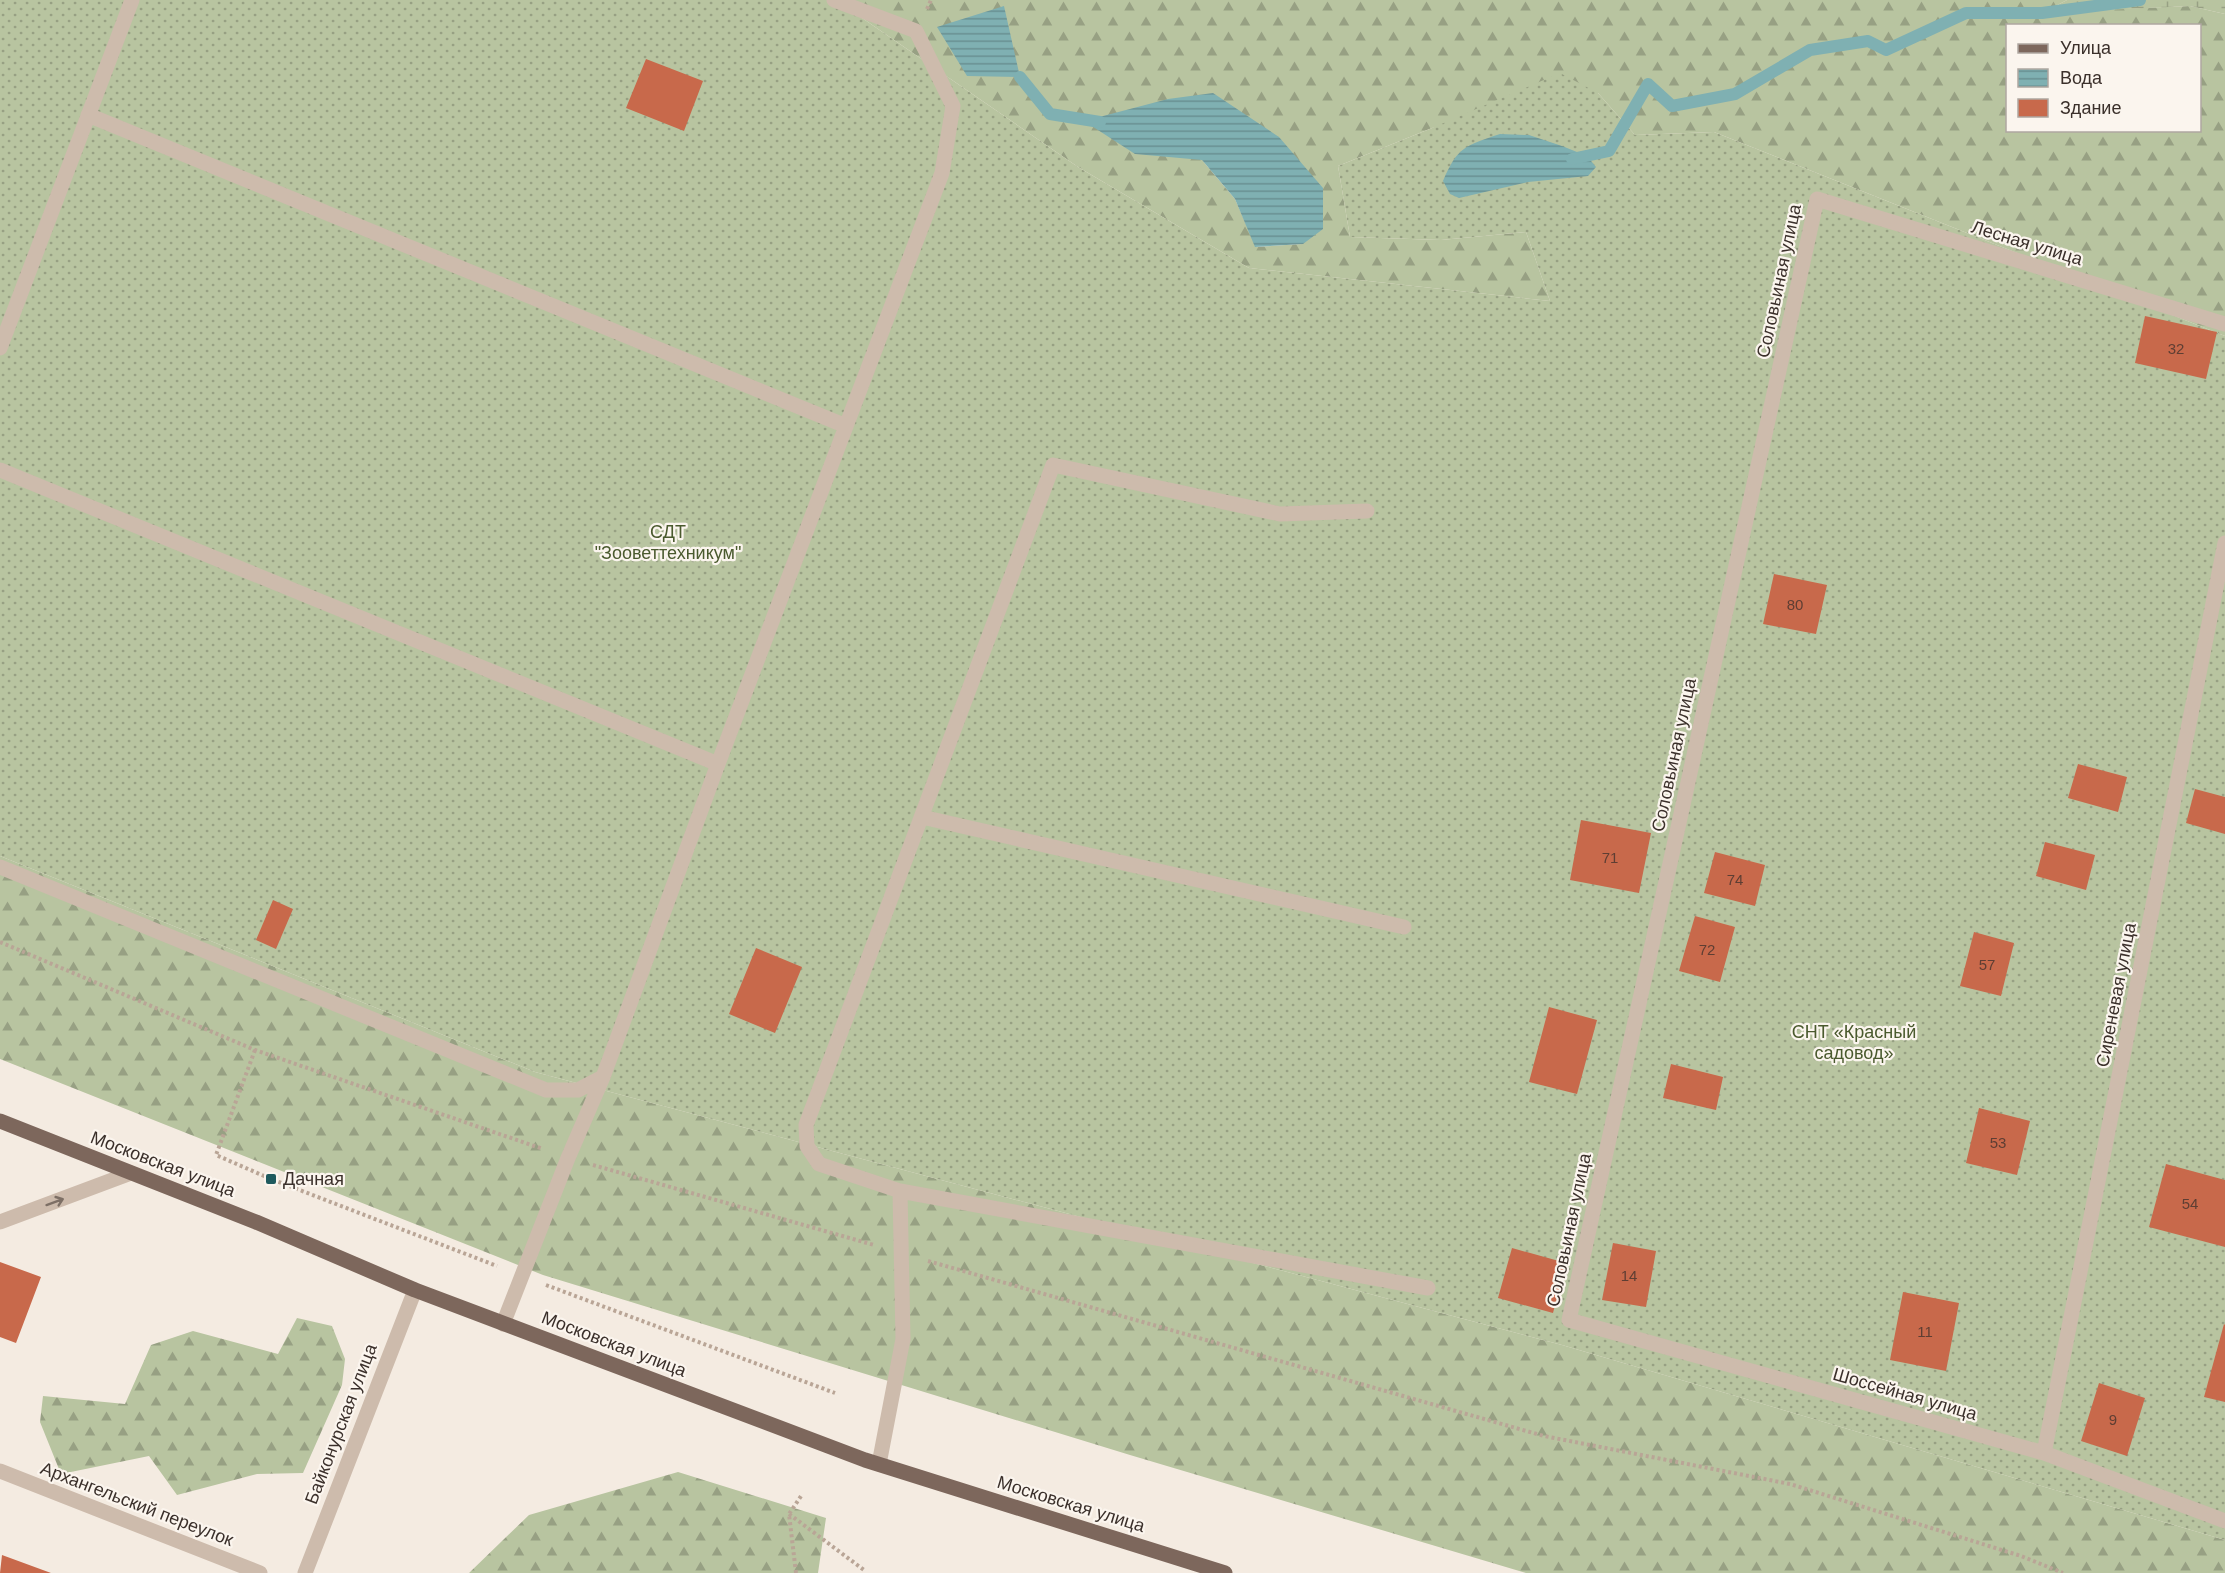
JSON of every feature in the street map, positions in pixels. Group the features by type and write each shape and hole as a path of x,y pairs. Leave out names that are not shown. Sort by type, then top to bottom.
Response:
{"main road":[{"name":"Московская улица","path":"0,1121 256,1222 415,1290 879,1464 1225,1573"}],"street":[{"path":"0,348 132,0"},
{"path":"503,1324 568,1158 603,1077 718,764 942,173 953,106 916,31 834,0"},
{"path":"88,115 846,426"},
{"name":"Лесная улица","path":"1817,199 2225,324"},
{"name":"Соловьиная улица","path":"1569,1320 1817,199"},
{"path":"1367,511 1280,514 1053,465 806,1125 807,1146 819,1164 900,1191 1428,1288"},
{"path":"0,470 718,764"},
{"name":"Сиреневая улица","path":"2044,1453 2225,543"},
{"path":"922,817 1404,927"},
{"path":"0,867 546,1090 578,1090 603,1077"},
{"path":"0,1222 131,1173"},
{"path":"879,1464 903,1339 900,1191"},
{"name":"Байконурская улица","path":"305,1573 415,1290"},
{"name":"Шоссейная улица","path":"1569,1320 2044,1453 2225,1521"},
{"name":"Архангельский переулок","path":"0,1471 260,1573"}],"path":[{"path":"0,942 255,1050 568,1158 1544,1436 1790,1484 2021,1556 2063,1573"},
{"path":"255,1050 216,1155 271,1179 835,1393"},
{"path":"796,1573 789,1514 801,1496"},
{"path":"789,1514 864,1570"}],"green space":[{"name":"СДТ \"Зооветтехникум\"","path":"0,0 836,0 1078,167 1249,268 1550,301 1526,232 1441,240 1350,237 1338,166 1560,73 1598,93 1635,135 1714,132 2225,336 2225,1540 1562,1345 535,1072 0,856"},
{"path":"836,0 2067,0 2044,12 2190,6 2225,14 2225,336 1714,132 1635,135 1598,93 1432,128 1338,166 1350,237 1441,240 1526,232 1550,301 1249,268 1078,167","holes":["1202,160 1302,244 1256,247 1235,199"]},
{"path":"2067,0 2225,0 2225,14 2190,6 2042,13"},
{"path":"0,856 535,1072 1562,1345 2225,1540 2225,1573 1526,1573 1130,1455 543,1275 0,1059"},
{"path":"297,1318 332,1326 345,1359 342,1385 303,1473 257,1474 177,1495 149,1456 61,1474 40,1422 43,1396 125,1404 151,1345 193,1331 278,1354"},
{"path":"678,1472 826,1518 818,1573 469,1573 529,1515"}],"water":[{"path":"1004,6 1020,77 967,76 937,27"},
{"path":"1213,93 1279,137 1323,188 1323,229 1303,244 1255,247 1235,199 1202,160 1135,154 1084,121 1168,99"},
{"path":"1500,134 1529,135 1562,146 1587,156 1596,167 1588,176 1528,182 1459,198 1450,194 1443,181 1458,154 1478,141"}],"building":[{"path":"646,59 703,81 684,131 626,108"},
{"path":"2145,316 2217,332 2206,379 2135,363"},
{"path":"1774,574 1827,585 1816,634 1763,624"},
{"path":"2078,764 2127,777 2118,812 2068,798"},
{"path":"2195,789 2225,797 2225,834 2186,823"},
{"path":"1581,820 1651,833 1639,893 1570,880"},
{"path":"2045,842 2095,855 2086,890 2036,876"},
{"path":"1715,852 1765,865 1755,906 1704,893"},
{"path":"273,900 293,909 276,949 256,940"},
{"path":"1695,916 1735,927 1720,982 1679,971"},
{"path":"1974,932 2014,943 2001,996 1960,986"},
{"path":"756,948 802,967 775,1033 729,1014"},
{"path":"1549,1007 1597,1020 1577,1094 1529,1082"},
{"path":"1671,1064 1723,1077 1716,1110 1663,1098"},
{"path":"1979,1108 2030,1121 2017,1175 1966,1163"},
{"path":"2166,1164 2225,1180 2225,1247 2149,1227"},
{"path":"1613,1243 1656,1251 1646,1307 1602,1300"},
{"path":"1512,1248 1566,1263 1553,1313 1498,1298"},
{"path":"0,1262 41,1277 16,1343 0,1337"},
{"path":"1903,1292 1959,1303 1946,1371 1890,1360"},
{"path":"2225,1325 2225,1402 2204,1397"},
{"path":"2099,1383 2145,1398 2127,1456 2081,1441"},
{"path":"2,1555 51,1573 0,1573"}],"waterway":[{"path":"1572,159 1609,151 1648,84 1672,106 1735,94 1810,50 1868,41 1886,50 1966,13 2042,13 2140,0"},
{"path":"1020,77 1050,114 1100,122"}],"place":[{"name":"Дачная","path":"271,1179"}],"park label":[{"name":"СНТ «Красный садовод»","path":"1854,1042"}]}
